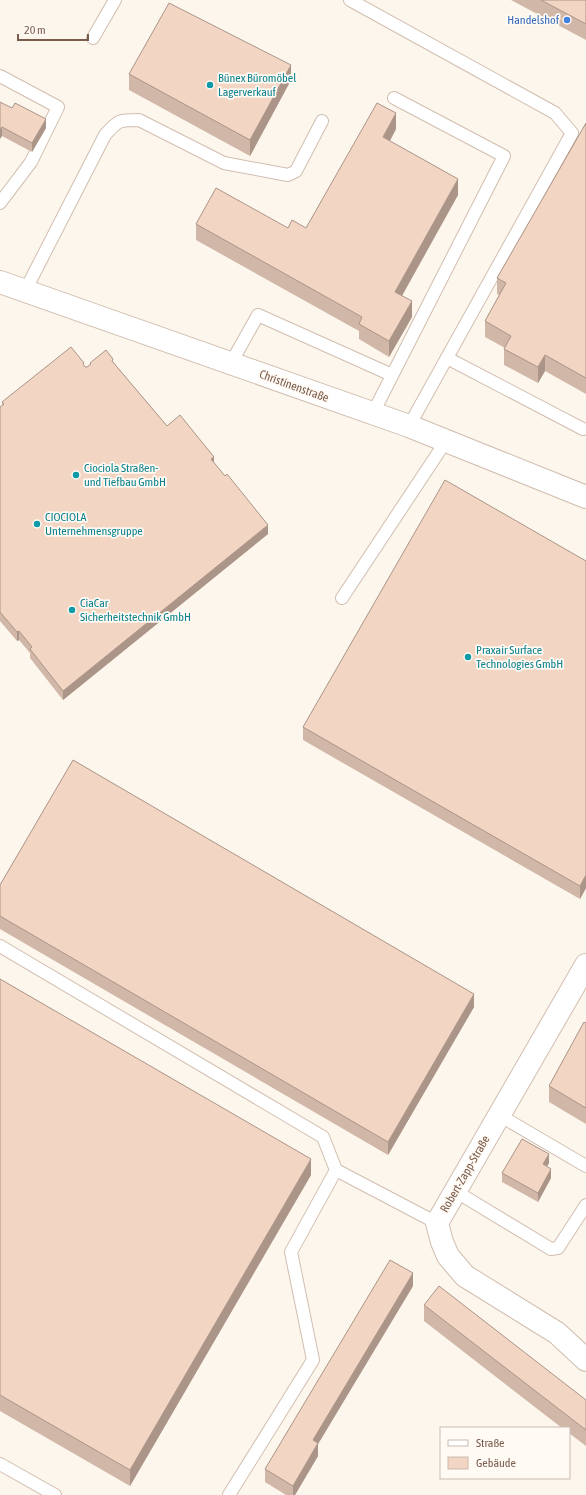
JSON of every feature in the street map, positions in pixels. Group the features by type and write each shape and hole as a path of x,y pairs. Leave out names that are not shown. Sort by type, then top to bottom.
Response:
{"street":[{"name":"Christinenstraße","path":"0,282 409,426 586,497"},
{"name":"Robert-Zapp-Straße","path":"586,966 455,1191 438,1223 442,1242 448,1256 465,1276 557,1333 586,1360"}],"lane":[{"path":"93,38 115,0"},
{"path":"350,0 555,113 572,133 409,426"},
{"path":"0,76 58,108 31,162 0,203"},
{"path":"372,414 504,156 394,98"},
{"path":"25,291 105,135 116,123 128,120 139,120 224,163 288,175 296,171 322,121"},
{"path":"231,364 258,315 392,375"},
{"path":"447,358 583,429"},
{"path":"342,598 446,441"},
{"path":"0,946 323,1137 336,1170 438,1223"},
{"path":"499,1115 586,1166"},
{"path":"229,1495 313,1360 291,1252 336,1170"},
{"path":"455,1191 551,1249 558,1248 586,1205"},
{"path":"0,1464 55,1495"}],"building":[{"path":"541,0 586,0 586,24"},
{"name":"Bünex Büromöbel Lagerverkauf","path":"169,3 291,65 250,140 129,74"},
{"path":"0,102 12,108 15,103 46,119 32,143 2,127 0,130"},
{"path":"377,103 396,113 383,137 458,179 395,292 412,301 389,341 359,324 362,317 196,224 216,188 288,228 292,220 306,228"},
{"path":"586,123 586,378 545,355 538,367 504,349 511,336 485,321 506,283 497,278"},
{"path":"71,347 84,363 83,364 85,367 91,364 90,363 106,350 113,359 112,361 167,426 180,415 214,457 211,459 225,476 227,474 268,525 63,691 30,649 32,647 19,631 17,632 0,612 0,407 4,404 2,402"},
{"name":"Praxair Surface Technologies GmbH","path":"445,480 586,561 586,875 580,886 303,727"},
{"path":"73,760 474,994 388,1142 0,916 0,885"},
{"path":"0,979 311,1159 130,1470 0,1395"},
{"path":"584,1022 586,1023 586,1108 549,1086"},
{"path":"522,1139 549,1154 543,1164 551,1169 538,1193 502,1173"},
{"path":"390,1260 413,1273 313,1440 318,1443 293,1486 265,1469"},
{"path":"439,1286 586,1400 586,1430 424,1305"}],"place":[{"name":"Handelshof","path":"567,20"},
{"name":"Bünex Büromöbel Lagerverkauf","path":"210,85"},
{"name":"Ciociola Straßen- und Tiefbau GmbH","path":"76,475"},
{"name":"CIOCIOLA Unternehmensgruppe","path":"37,524"},
{"name":"CiaCar Sicherheitstechnik GmbH","path":"72,610"},
{"name":"Praxair Surface Technologies GmbH","path":"468,657"}]}
